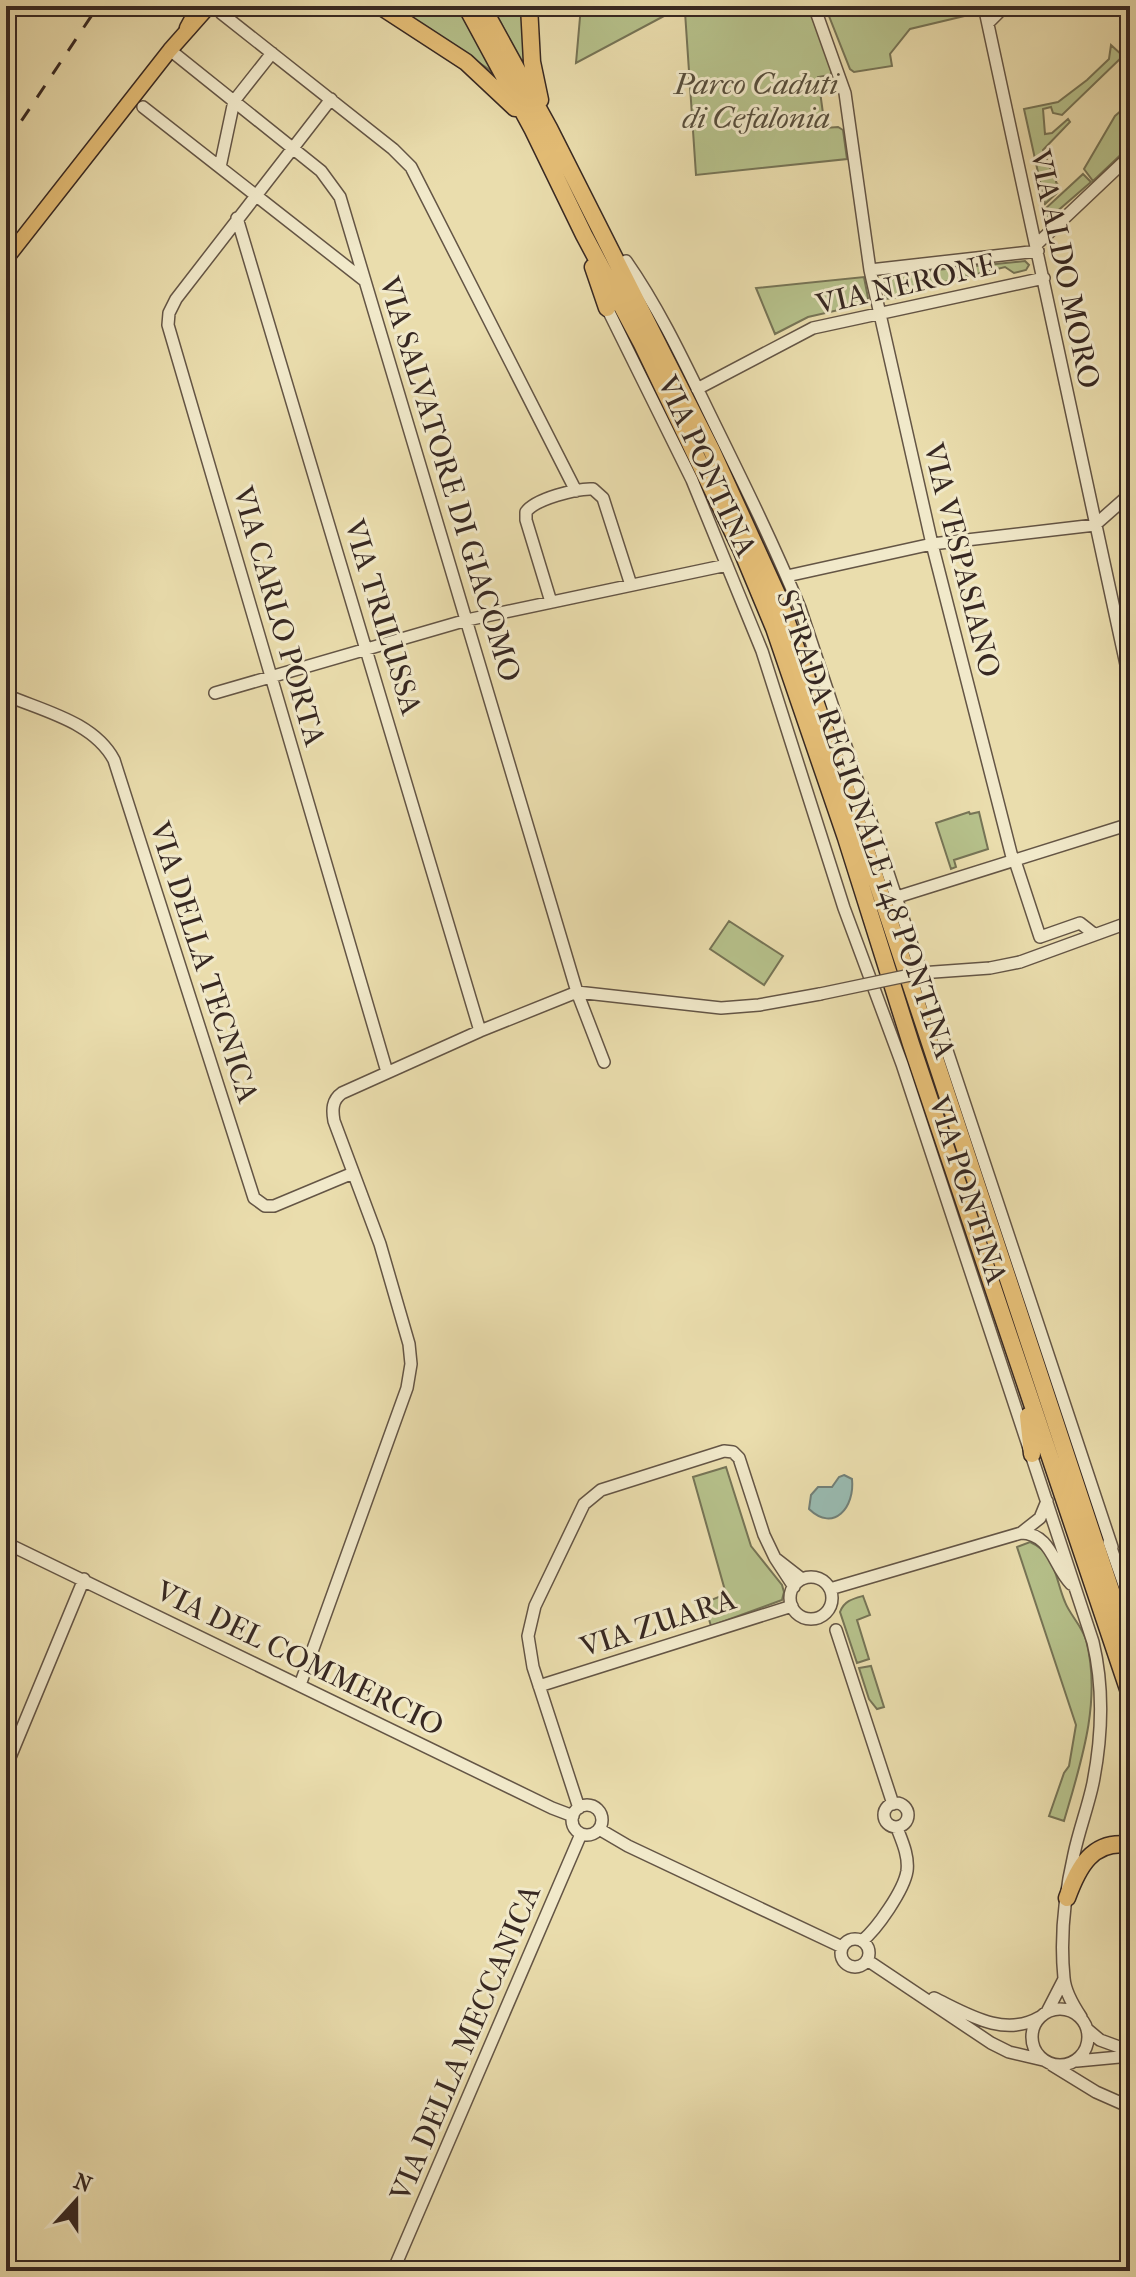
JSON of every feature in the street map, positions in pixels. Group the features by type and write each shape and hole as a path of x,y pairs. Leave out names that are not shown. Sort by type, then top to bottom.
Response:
{"highway":[{"name":"STRADA REGIONALE 148 PONTINA","path":"466,6 541,129"},
{"name":"STRADA REGIONALE 148 PONTINA","path":"482,6 698,459 774,628 1130,1695"},
{"path":"529,6 541,129"},
{"path":"382,7 474,69 541,129"},
{"path":"188,28 208,8"},
{"name":"STRADA REGIONALE 148 PONTINA","path":"590,229 711,449 777,594 1130,1648"},
{"path":"590,229 626,261"},
{"path":"590,229 607,308"},
{"path":"1024,1383 1032,1454"},
{"path":"1078,1493 1102,1531"},
{"path":"1067,1898 1076,1874 1093,1852 1109,1844 1130,1845"}],"main road":[{"path":"6,259 188,28"}],"street":[{"name":"VIA VESPASIANO","path":"814,6 845,93 878,313 932,544 1014,861 1040,937 1080,923 1094,934"},
{"name":"VIA ALDO MORO","path":"984,6 1130,683"},
{"path":"988,23 1005,6"},
{"path":"208,8 272,53 396,151 416,175 576,491"},
{"name":"VIA SALVATORE DI GIACOMO","path":"170,50 324,174 337,191 577,992 604,1062"},
{"path":"220,167 234,101 272,53"},
{"name":"VIA CARLO PORTA","path":"331,99 176,299 169,313 168,325 387,1072"},
{"path":"143,107 365,281"},
{"path":"870,270 1037,248 1130,156"},
{"path":"1120,166 1130,176"},
{"name":"VIA TRILUSSA","path":"237,218 480,1031"},
{"name":"VIA PONTINA","path":"626,261 653,304 697,389 787,576 819,659 1130,1602"},
{"name":"VIA NERONE","path":"697,389 813,328 1044,278"},
{"name":"VIA PONTINA","path":"607,308 692,480 762,651 844,908 902,1064 1096,1653 1101,1714 1093,1783 1074,1853 1067,1898 1064,1979 1068,1995 1081,2017"},
{"path":"551,602 526,520 527,510 535,503 576,491 597,491 604,500 631,585"},
{"path":"787,576 932,544 1095,525 1130,494"},
{"path":"215,693 467,620 727,565"},
{"name":"VIA DELLA TECNICA","path":"6,695 84,728 102,742 114,760 254,1198 265,1206 274,1206 353,1173"},
{"path":"897,897 1130,824"},
{"path":"300,1685 407,1388 411,1364 409,1344 380,1244 334,1121 334,1101 342,1093 480,1031 577,992 721,1008 749,1007 920,973 990,968 1020,962 1130,922"},
{"path":"576,1812 589,1806 598,1810 602,1817 599,1829 591,1835 581,1834 574,1827 576,1812 529,1647 532,1614 584,1504 599,1491 731,1451 738,1456 764,1535 775,1558 798,1583"},
{"path":"830,1589 1021,1533 1040,1518 1047,1500"},
{"name":"VIA PONTINA","path":"1102,1531 1112,1547"},
{"path":"1021,1533 1034,1535 1046,1544 1062,1574 1074,1587"},
{"name":"VIA DEL COMMERCIO","path":"6,1543 552,1808 576,1812"},
{"path":"836,1630 818,1618 800,1615 792,1606 791,1593 798,1583 815,1578 830,1589 829,1608 893,1804"},
{"path":"6,1767 84,1579"},
{"name":"VIA ZUARA","path":"539,1686 792,1606"},
{"path":"818,1618 829,1608"},
{"path":"893,1804 904,1806 908,1813 907,1821 897,1828"},
{"path":"893,1804 885,1812 884,1819 897,1828"},
{"path":"862,1941 875,1928 904,1881 907,1862 897,1828"},
{"path":"599,1829 628,1846 842,1947"},
{"name":"VIA DELLA MECCANICA","path":"393,2271 581,1834"},
{"path":"850,1940 862,1941 868,1949 867,1960 857,1967 848,1965 842,1958 842,1947 850,1940"},
{"path":"867,1960 1009,2052 1069,2065 1130,2053"},
{"name":"VIA PONTINA","path":"1044,2014 1064,1979"},
{"path":"899,1980 998,2025 1020,2025 1044,2014 1067,2009 1081,2017 1088,2030 1130,2053"},
{"path":"1044,2014 1032,2035 1033,2046 1047,2062 1088,2088 1130,2107"},
{"path":"1077,2061 1087,2047 1088,2030"}],"green space":[{"path":"394,6 462,6 500,79 487,68"},
{"path":"492,6 528,6 526,64 523,65"},
{"name":"Parco Caduti di Cefalonia","path":"581,6 808,6 833,70 830,75 818,77 825,128 838,127 843,130 847,159 696,175 685,12 679,8 576,63"},
{"path":"825,6 971,6 973,14 910,29 890,54 892,66 854,72 850,69"},
{"path":"1111,45 1123,56 1062,115 1053,113 1051,107 1043,109 1045,134 1052,133 1068,119 1070,122 1043,150 1047,159 1045,162 1057,176 1056,182 1061,189 1045,204 1024,109 1058,102 1109,59"},
{"path":"1130,103 1130,146 1093,181 1084,169 1115,116"},
{"path":"1083,174 1091,182 1047,220 1045,209"},
{"path":"1025,261 1029,265 1026,270 1014,273 1005,267 900,293 901,297 886,299 882,281 886,275"},
{"path":"864,277 868,298 865,304 808,317 775,334 756,288"},
{"path":"969,812 979,812 988,849 954,860 956,867 951,869 936,823"},
{"path":"729,921 783,956 764,985 710,949"},
{"path":"726,1467 751,1546 782,1585 784,1592 782,1600 711,1626 704,1603 726,1594 693,1477"},
{"path":"1030,1542 1045,1553 1054,1568 1067,1607 1086,1640 1090,1663 1091,1708 1077,1777 1064,1821 1049,1816 1069,1766 1076,1725 1017,1547"},
{"path":"863,1596 870,1615 857,1620 869,1659 857,1663 840,1612 846,1603"},
{"path":"871,1666 884,1707 877,1709 869,1699 859,1668"}],"water":[{"path":"844,1475 852,1479 852,1489 841,1514 827,1518 809,1509 811,1495 818,1487 832,1487"}],"railway":[{"path":"6,144 98,6"}]}
